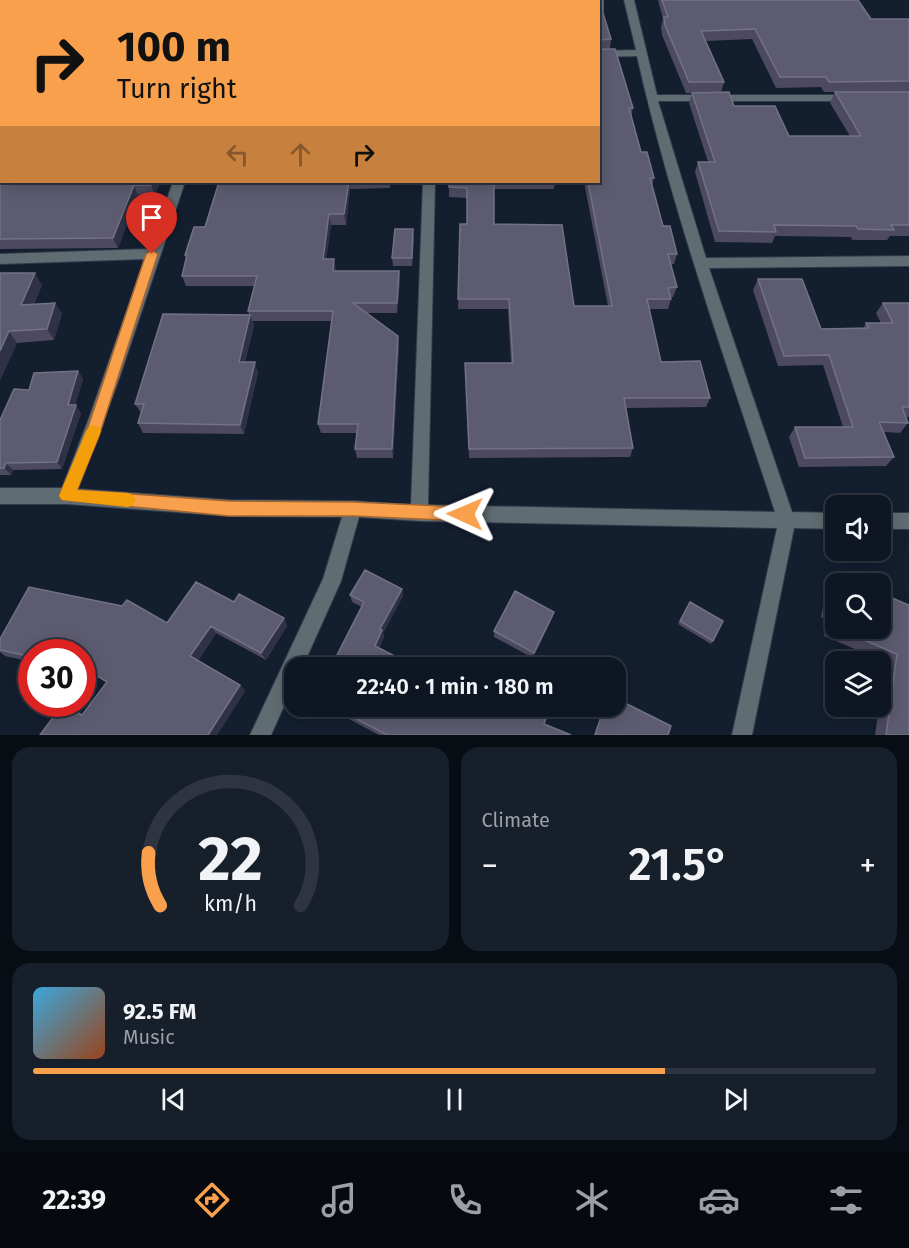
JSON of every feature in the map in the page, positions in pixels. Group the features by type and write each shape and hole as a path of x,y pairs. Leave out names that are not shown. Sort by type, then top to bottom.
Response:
{"street":[{"path":"629,0 652,98 701,264 787,522 742,735"},
{"path":"600,54 640,53"},
{"path":"652,98 862,98"},
{"path":"67,496 92,436 152,254 179,183"},
{"path":"419,513 429,183"},
{"path":"0,259 152,254"},
{"path":"701,264 909,261"},
{"path":"2,499 67,496 229,508 825,521"},
{"path":"260,735 332,581 353,509"},
{"path":"891,521 909,521"}],"building":[{"path":"600,0 603,0 603,13 611,39 600,40"},
{"path":"662,0 858,0 871,19 909,19 909,81 829,82 826,77 780,77 755,29 701,31 724,82 689,82 665,25 664,17 668,17"},
{"path":"600,49 615,49 633,108 629,108 641,152 647,152 654,178 650,178 663,226 670,226 677,254 668,254 677,287 668,288 671,299 647,299 661,362 700,361 710,398 624,398 633,448 469,449 465,363 513,363 509,299 458,299 460,224 467,224 467,188 449,187 449,183 494,183 494,224 562,225 574,306 612,306 588,183 600,183"},
{"path":"729,92 734,106 775,106 789,136 861,136 835,92 909,92 909,225 891,225 894,230 858,229 856,226 774,225 776,232 719,231 698,162 715,162 692,93"},
{"path":"0,183 152,183 151,185 134,185 113,238 0,239"},
{"path":"219,183 349,183 344,214 329,214 323,259 334,259 333,271 399,271 397,303 353,303 398,336 392,449 355,449 358,424 318,424 333,311 248,311 257,276 182,276 187,255 185,255 194,227 205,227"},
{"path":"395,229 413,229 412,258 392,258"},
{"path":"0,273 35,273 21,305 55,303 47,329 9,331 0,351"},
{"path":"758,279 802,279 821,329 869,328 866,323 893,323 883,303 909,303 909,407 902,407 908,423 879,422 894,457 805,458 795,427 853,427 829,355 784,356"},
{"path":"163,314 250,315 239,362 255,362 240,425 138,423 144,404 135,404"},
{"path":"78,371 68,405 76,405 57,462 6,463 4,468 0,468 0,420 14,389 29,390 34,373"},
{"path":"365,570 402,589 380,629 382,630 375,646 396,657 336,657 364,602 350,595"},
{"path":"196,582 234,602 239,594 284,618 261,653 211,626 190,656 240,685 208,735 40,735 53,717 96,717 96,697 107,682 96,675 96,639 18,639 18,654 0,650 0,639 29,587 122,606 127,600 167,623"},
{"path":"515,591 554,612 534,653 494,631"},
{"path":"891,598 909,605 909,735 886,735 888,717 891,717 897,654 862,639 891,639"},
{"path":"690,602 723,621 713,641 680,621"},
{"path":"626,704 671,726 668,735 595,735 601,717 626,717"},
{"path":"353,717 546,717 544,724 571,735 387,735"}],"slow traffic":[{"path":"94,431 67,496 128,500"}],"route":[{"path":"152,254 92,436 67,496 229,508 353,509 465,514"}]}
